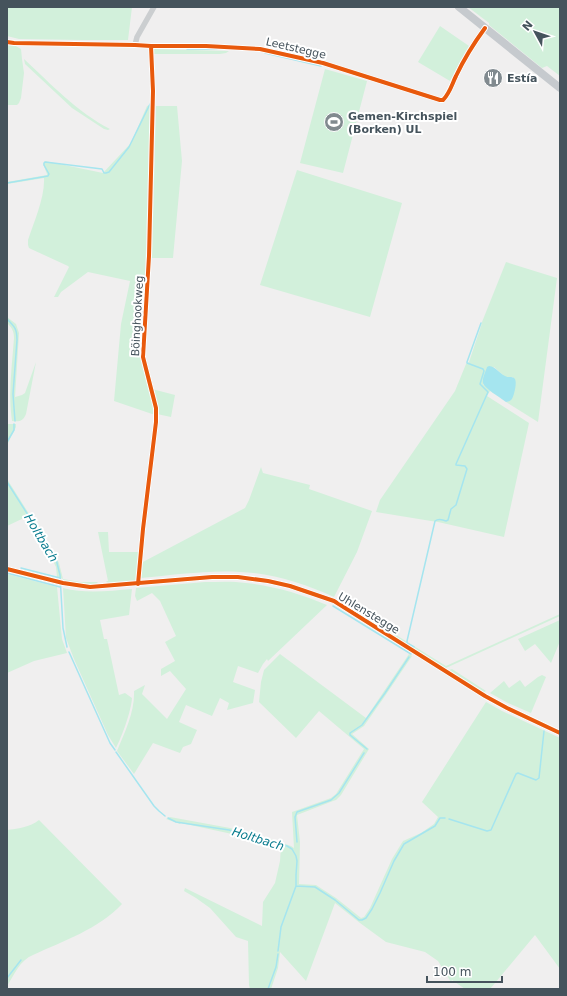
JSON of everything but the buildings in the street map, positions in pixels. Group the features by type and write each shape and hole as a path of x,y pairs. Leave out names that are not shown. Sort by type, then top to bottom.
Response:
{"main road":[{"path":"459,7 560,88"}],"street":[{"path":"135,45 137,37 154,7"},
{"name":"Leetstegge","path":"7,42 206,46 260,49 323,64 444,100 449,93 455,77 467,54 485,28"},
{"name":"Böinghookweg","path":"138,584 156,422 156,408 143,357 149,256 153,92 151,46"},
{"name":"Uhlenstegge","path":"7,569 60,582 90,587 212,577 238,577 290,586 334,602 485,696 560,733"}],"green space":[{"path":"7,7 132,7 128,40 19,39 7,36"},
{"path":"468,7 560,7 560,76 547,66 542,68"},
{"path":"440,26 469,46 450,81 418,62"},
{"path":"7,44 14,45 21,49 24,73 21,98 17,105 7,105"},
{"path":"153,49 229,51 220,54 153,54"},
{"path":"24,59 75,106 110,129 104,129 72,108 25,64"},
{"name":"Gemen-Kirchspiel (Borken) UL","path":"325,69 367,81 343,173 300,163"},
{"path":"150,105 145,284 140,357 155,415 114,401 121,324 130,281 88,272 61,292 58,297 54,297 69,267 29,248 28,245 28,240 43,193 44,178 7,184 7,182 47,175 43,164 45,161 103,173 131,143 147,106"},
{"path":"156,106 177,106 182,161 173,258 152,258"},
{"path":"297,170 402,203 370,317 260,285"},
{"path":"506,262 557,278 538,422 506,402 509,401 513,377 505,377 494,367 483,384 495,394 490,391 487,396 529,423 504,537 438,522 376,512 380,500 455,391 466,364 469,362 482,322"},
{"path":"7,317 16,324 19,333 15,397 25,393 36,362 26,414 22,420 17,421 12,421 10,400 14,336 10,326 7,323"},
{"path":"152,389 175,395 171,417 157,414"},
{"path":"7,424 16,424 16,427 7,445"},
{"path":"261,467 263,473 310,485 309,489 372,511 357,552 334,597 288,580 264,574 203,572 141,578 141,563 245,508"},
{"path":"7,479 55,555 59,563 63,579 57,577 56,567 53,561 26,517 7,526"},
{"path":"98,532 108,532 109,552 140,552 136,580 134,582 108,583 106,581 108,581"},
{"path":"7,574 57,587 62,639 67,653 34,661 7,673"},
{"path":"63,579 80,582 98,582 95,585 63,582"},
{"path":"205,582 236,582 267,586 307,597 327,605 268,661 267,659 258,673 238,666 233,682 255,690 253,703 227,710 229,703 220,698 212,716 186,705 179,722 197,730 191,744 183,747 180,753 153,743 134,774 117,751 131,714 134,691 145,685 142,694 167,719 186,689 170,671 161,676 161,669 175,661 165,642 176,636 160,601 152,593 137,601 135,596 136,588"},
{"path":"63,588 80,591 132,589 129,615 100,620 104,639 107,639 119,695 125,693 132,698 126,724 116,748 108,735 66,638"},
{"path":"338,599 446,666 560,614 560,616 444,668 338,601"},
{"path":"560,620 560,641 551,663 535,644 525,651 518,639"},
{"path":"280,654 366,718 409,654 412,656 364,726 352,734 369,749 341,795 336,800 297,815 300,842 299,884 316,885 336,898 361,918 364,917 370,908 392,859 403,841 421,833 434,824 438,817 422,802 486,702 560,738 560,969 535,935 490,989 465,989 452,980 451,982 438,961 425,952 386,942 335,903 306,981 280,952 278,968 271,989 250,989 248,941 236,937 210,908 184,891 185,888 262,926 263,902 275,883 280,861 281,846 246,837 180,824 166,819 170,817 230,828 277,841 294,848 292,812 331,798 336,794 364,749 319,711 296,738 259,702 264,670"},
{"path":"452,669 486,691 484,692 449,670"},
{"path":"542,675 546,677 531,713 490,693 504,681 509,688 520,680 525,687"},
{"path":"39,820 122,904 103,921 80,934 28,957 18,968 7,986 7,830 28,826"}],"water":[{"path":"489,366 507,377 513,377 515,379 515,392 510,401 506,402 484,385 484,377 487,367"}],"waterway":[{"path":"187,49 217,49"},
{"path":"265,53 321,66"},
{"path":"7,183 48,176 49,174 44,165 45,162 102,169 104,173 109,172 129,147 150,104"},
{"name":"Holtbach","path":"7,319 15,328 17,336 13,394 15,421"},
{"path":"414,647 407,643 407,641 435,521 439,519 446,521 448,520 451,509 456,505 467,469 465,466 456,464 488,392 480,384 484,371 483,369 467,363 481,323"},
{"name":"Holtbach","path":"7,442 14,430 14,424"},
{"name":"Holtbach","path":"7,482 56,559 60,575 63,628 67,647"},
{"path":"21,568 60,578"},
{"path":"7,573 60,587"},
{"path":"333,606 411,654"},
{"name":"Holtbach","path":"69,652 110,743 115,750"},
{"path":"367,749 350,735 350,733 362,725 409,657"},
{"path":"449,819 487,831 491,830 516,774 518,773 536,780 539,778 544,731"},
{"name":"Holtbach","path":"116,752 154,806 165,816"},
{"path":"297,842 295,817 297,812 331,800 339,793 364,753"},
{"name":"Holtbach","path":"168,818 176,822 229,830 287,846 292,849 297,861 296,886 281,927 278,951"},
{"path":"296,886 315,887 335,900 359,920 362,920 366,918 372,909 394,861 404,844 435,826 440,818 445,818"},
{"name":"Holtbach","path":"268,989 276,967 278,954"},
{"path":"7,978 21,960"}],"cycle path":[{"path":"7,42 206,46 260,49 323,63 443,100 466,57 485,28"},
{"path":"138,584 156,422 156,408 143,357 149,256 153,91 151,46"},
{"path":"7,569 63,583 90,587 212,577 238,577 290,586 334,601 485,696 560,733"}],"place":[{"name":"Estía","path":"493,78"},
{"name":"Gemen-Kirchspiel (Borken) UL","path":"334,122"}]}
